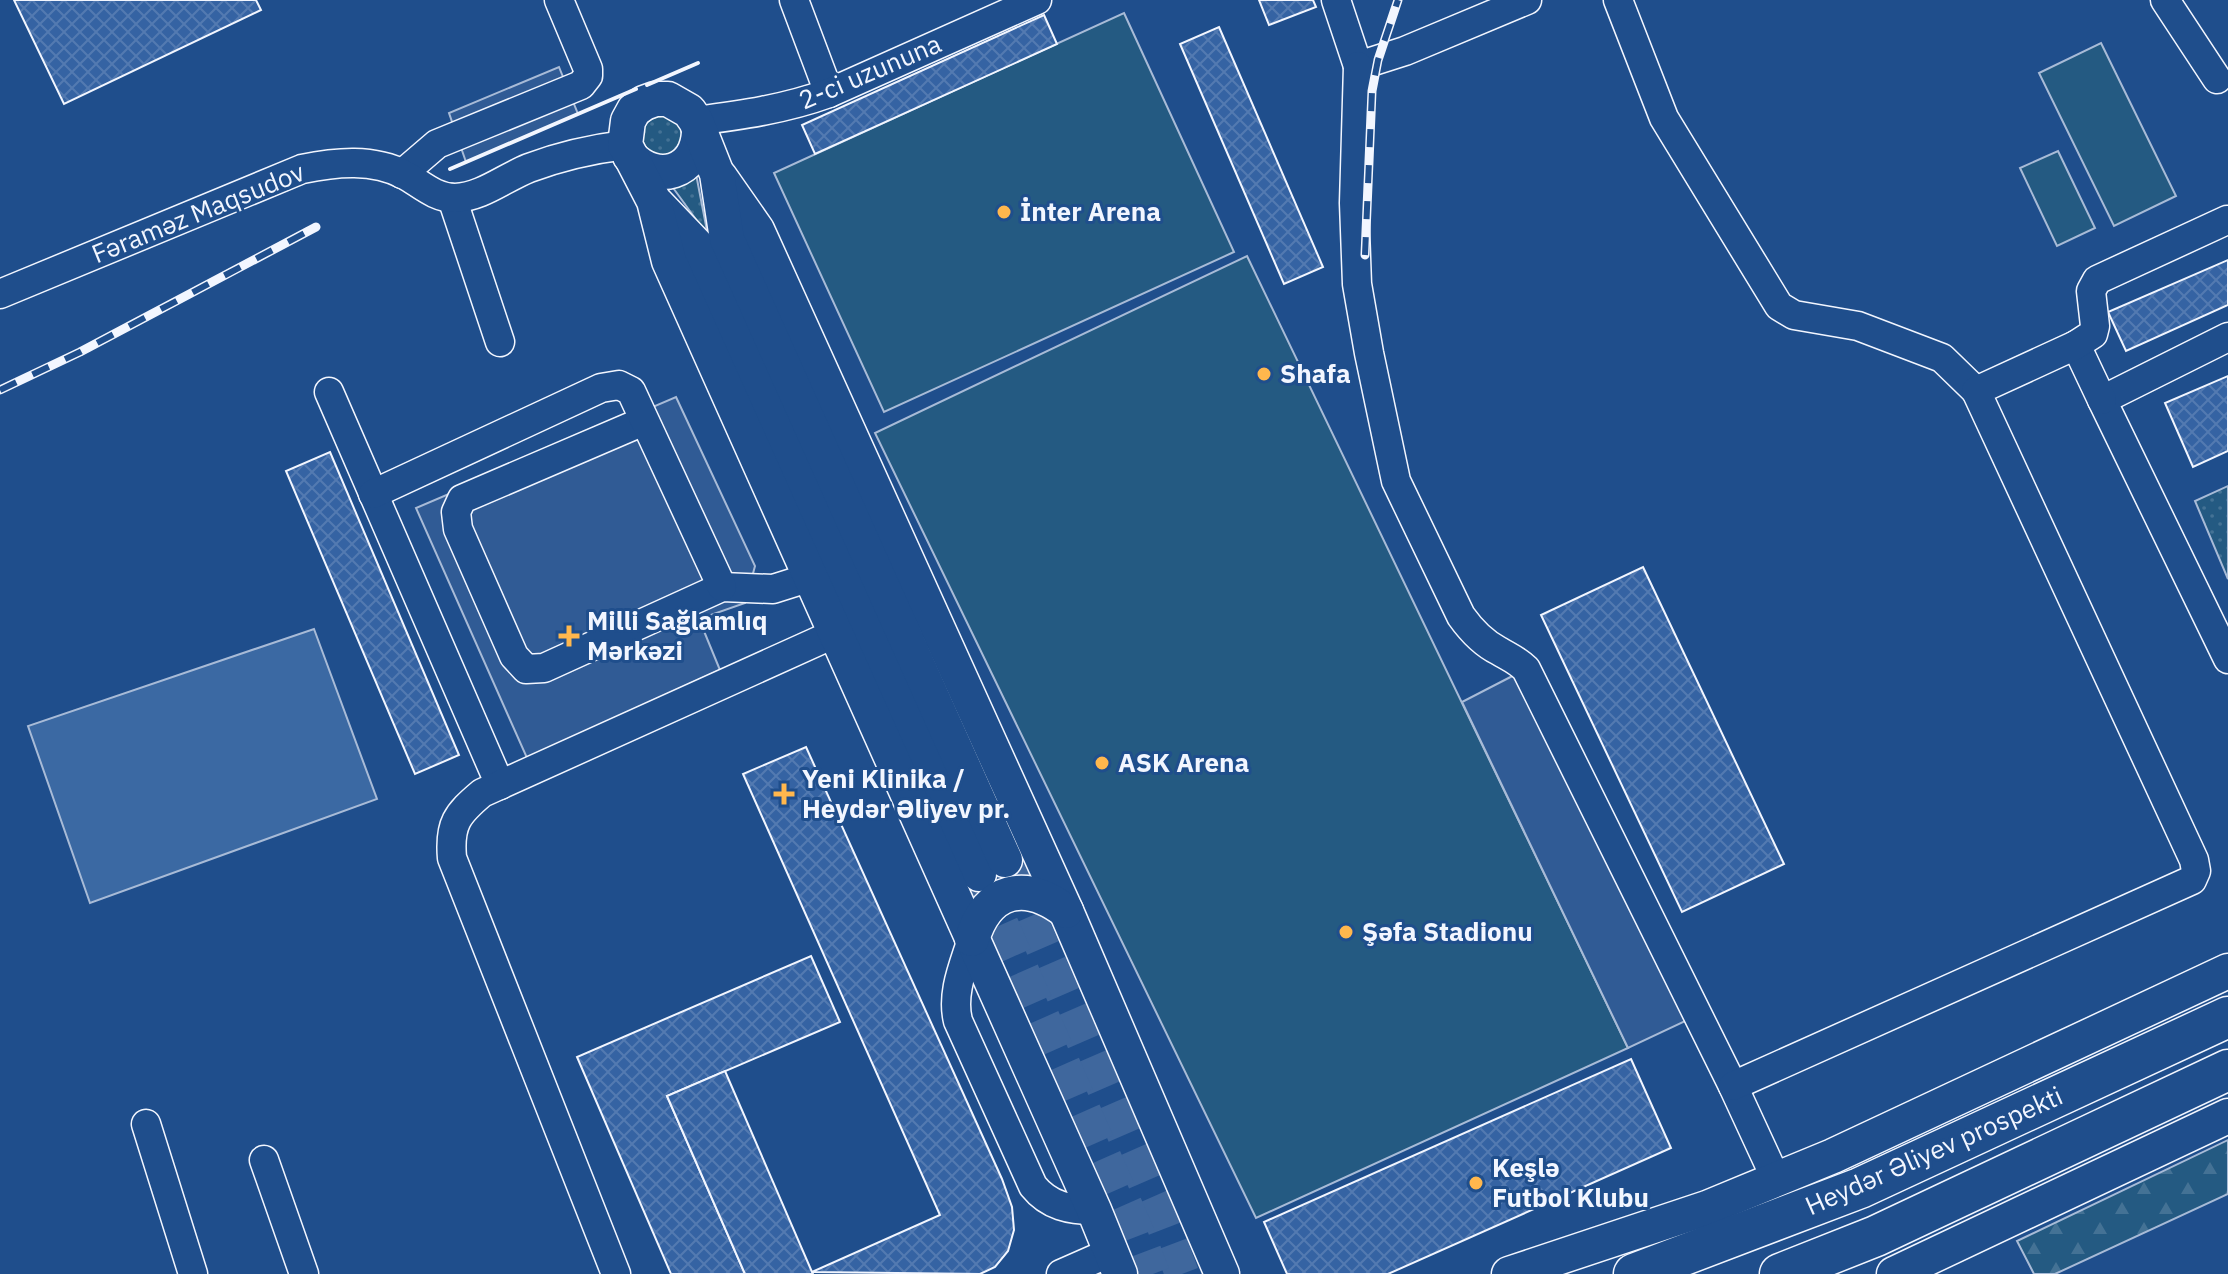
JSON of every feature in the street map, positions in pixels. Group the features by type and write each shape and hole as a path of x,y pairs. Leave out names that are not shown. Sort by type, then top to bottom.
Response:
{"highway":[{"name":"Heydər Əliyev prospekti","path":"1634,1274 1860,1188 2228,1017"},
{"name":"Heydər Əliyev prospekti","path":"1780,1274 1876,1236 2228,1070"}],"main road":[{"path":"1116,1263 669,261 654,201 628,150 628,121 634,110 655,99 668,99 689,111 717,174 757,230 1066,911 1219,1271"},
{"path":"628,150 649,171 674,171 698,148 697,127"},
{"path":"654,201 700,249 992,867 727,239 717,174"},
{"path":"972,939 985,909 1001,897 1016,892 1041,895 1066,911"},
{"path":"1509,1274 1707,1208 1833,1156 2228,971"},
{"path":"1894,1274 2228,1116"}],"street":[{"path":"402,174 437,144 581,85 588,76 588,69 559,0"},
{"path":"794,0 829,93"},
{"name":"2-ci uzununa","path":"697,127 765,112 829,93 1037,0"},
{"path":"1336,0 1358,66 1354,203 1357,284 1396,481 1461,616 1473,632 1496,650 1516,659 1526,669 1776,1179"},
{"path":"1358,66 1405,51 1527,0"},
{"path":"1618,0 1664,118 1779,306 1794,315 1858,326 1942,358 1976,391 2194,860 2196,871 2192,880 1733,1086"},
{"path":"2165,0 2217,79"},
{"path":"500,342 452,198 475,195 528,168 583,151 628,150"},
{"name":"Fəraməz Maqsudov","path":"0,294 302,169 345,162 373,164 402,174 433,193 452,198"},
{"path":"1976,391 2076,345 2093,334 2091,291 2097,280 2227,220"},
{"path":"2102,400 2228,337"},
{"path":"2076,345 2228,659"},
{"path":"373,494 601,388 619,385 631,391 722,587"},
{"path":"329,392 500,785"},
{"path":"644,421 462,499 456,512 458,529 514,656 526,669 544,668 722,587 773,589 811,577"},
{"path":"616,1274 452,858 450,835 461,811 482,793 836,633"},
{"path":"972,939 957,990 958,1021 1033,1186 1055,1204 1072,1210 1094,1210"},
{"path":"146,1124 193,1274"},
{"path":"264,1160 304,1274"},
{"path":"1061,1274 1116,1263"}],"green space":[{"name":"İnter Arena","path":"1124,13 1234,252 884,412 774,173"},
{"path":"2101,43 2176,196 2114,226 2039,73"},
{"path":"662,116 676,122 682,136 676,150 662,156 648,150 642,136 648,122"},
{"path":"2058,151 2095,228 2057,246 2020,168"},
{"path":"696,174 708,236 671,185"},
{"path":"1247,256 1628,1048 1256,1218 875,433"},
{"path":"2228,486 2228,579 2195,501"},
{"path":"2228,1140 2228,1194 2055,1274 2034,1274 2017,1241"}],"shaded area":[{"path":"559,67 578,114 466,162 449,113"},
{"path":"676,397 755,566 745,603 699,619 720,670 527,758 416,508"},
{"path":"314,629 377,799 90,903 28,726"},
{"path":"1526,669 1698,1015 1628,1048 1462,702"}],"building":[{"path":"14,0 256,0 261,10 64,104"},
{"path":"1259,0 1313,0 1316,7 1269,25"},
{"path":"1044,15 1057,44 815,154 802,125"},
{"path":"1219,27 1323,267 1284,284 1180,44"},
{"path":"2228,260 2228,305 2126,351 2108,312"},
{"path":"2228,376 2228,451 2193,467 2165,403"},
{"path":"330,452 459,755 415,774 286,471"},
{"path":"1643,567 1784,864 1682,912 1541,615"},
{"path":"806,747 1012,1207 1014,1230 1008,1251 995,1267 980,1274 812,1272 940,1215 743,774"},
{"path":"811,956 840,1022 667,1096 745,1274 671,1274 577,1057"},
{"path":"1631,1059 1671,1148 1388,1274 1287,1274 1264,1222"},
{"path":"725,1071 813,1274 745,1274 667,1096"}],"tunnel":[{"path":"1009,870 1182,1274"},
{"path":"981,878 1153,1274"}],"railway":[{"path":"1365,255 1372,91 1378,60 1398,0"},
{"path":"0,390 80,352 316,227"}],"wall":[{"path":"647,85 698,63"},
{"path":"450,169 636,89"}],"place":[{"name":"İnter Arena","path":"1004,212"},
{"name":"Shafa","path":"1264,374"},
{"name":"Milli Sağlamlıq Mərkəzi","path":"569,636"},
{"name":"ASK Arena","path":"1102,763"},
{"name":"Yeni Klinika / Heydər Əliyev pr.","path":"784,794"},
{"name":"Şəfa Stadionu","path":"1346,932"},
{"name":"Keşlə Futbol Klubu","path":"1476,1183"}]}
